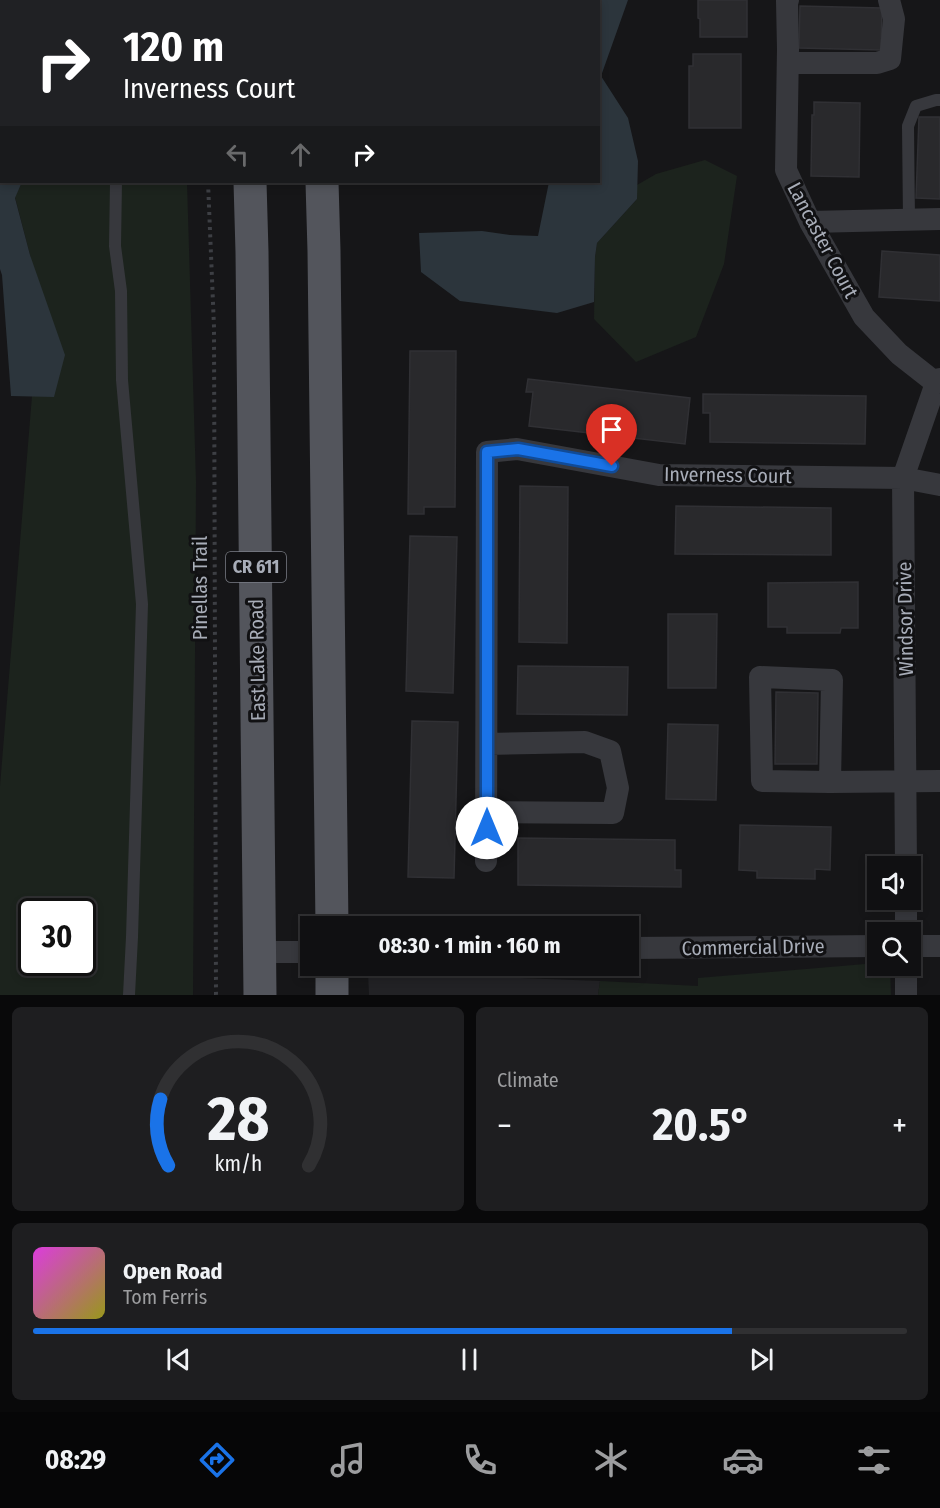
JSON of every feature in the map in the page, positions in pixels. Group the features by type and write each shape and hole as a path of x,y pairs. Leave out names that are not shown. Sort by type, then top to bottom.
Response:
{"main road":[{"name":"East Lake Road","path":"250,183 260,995"},
{"path":"322,183 332,916"},
{"path":"332,976 332,995"}],"street":[{"name":"Lancaster Court","path":"788,0 786,170 810,222 864,317 899,354 938,381"},
{"path":"788,63 877,63 890,59 894,19 889,0"},
{"path":"810,222 940,219"},
{"name":"Windsor Drive","path":"906,856 903,478 938,381"},
{"name":"Inverness Court","path":"486,861 487,452 518,449 659,475 903,478"},
{"path":"903,478 940,485"},
{"path":"830,782 832,680 760,677 762,781 830,782 906,782 940,781"},
{"path":"487,744 585,742 610,751 618,788 613,813 487,812"},
{"name":"Commercial Drive","path":"639,948 867,946"},
{"path":"921,946 940,946"},
{"path":"260,952 300,952"},
{"path":"906,976 906,995"}],"lane":[{"path":"909,220 908,126 916,106 940,100"},
{"path":"116,183 115,246 121,291 122,380 142,604 129,995"}],"path":[{"name":"Pinellas Trail","path":"208,183 214,327 216,995"}],"shaded area":[{"path":"600,0 628,0 601,76 628,118 638,161 637,199 597,243 594,302 557,313 460,301 421,272 419,233 482,231 538,236 549,183 600,183"},
{"path":"705,160 737,176 724,264 696,337 636,362 594,319 597,243 637,199 637,185 656,174"},
{"path":"0,183 22,183 15,198 30,255 65,355 54,397 11,396 0,269"},
{"path":"22,183 187,183 196,482 193,995 0,995 0,786 32,396 54,396 30,255 15,197"},
{"path":"867,964 867,976 890,976 891,995 598,995 600,981 698,986 698,978"},
{"path":"368,976 471,976 600,981 598,995 369,995"}],"building":[{"path":"698,0 747,0 747,37 700,37"},
{"path":"800,6 882,8 881,50 799,48"},
{"path":"693,54 741,54 741,128 689,128 689,66 693,66"},
{"path":"814,102 860,103 859,177 811,176"},
{"path":"919,117 940,117 940,199 916,198"},
{"path":"882,251 940,255 940,301 879,297"},
{"path":"410,351 456,351 455,507 424,507 424,514 408,514"},
{"path":"528,379 690,398 685,444 529,426 533,392 526,392"},
{"path":"703,394 866,396 865,444 710,442 710,413 703,413"},
{"path":"520,486 568,487 567,643 519,642"},
{"path":"676,506 831,508 831,555 675,554"},
{"path":"410,536 457,537 453,693 406,691"},
{"path":"858,582 858,628 841,628 840,633 787,633 787,627 768,627 768,583"},
{"path":"668,614 717,614 716,688 668,688"},
{"path":"518,666 628,667 627,715 517,714"},
{"path":"776,692 818,693 817,764 775,764"},
{"path":"412,721 458,722 454,878 408,877"},
{"path":"668,724 718,725 716,800 666,799"},
{"path":"740,825 831,827 830,870 815,869 815,879 757,878 757,871 739,870"},
{"path":"518,838 675,840 675,870 681,870 681,887 518,885"}],"route":[{"path":"487,828 487,452 518,449 612,466"}]}
